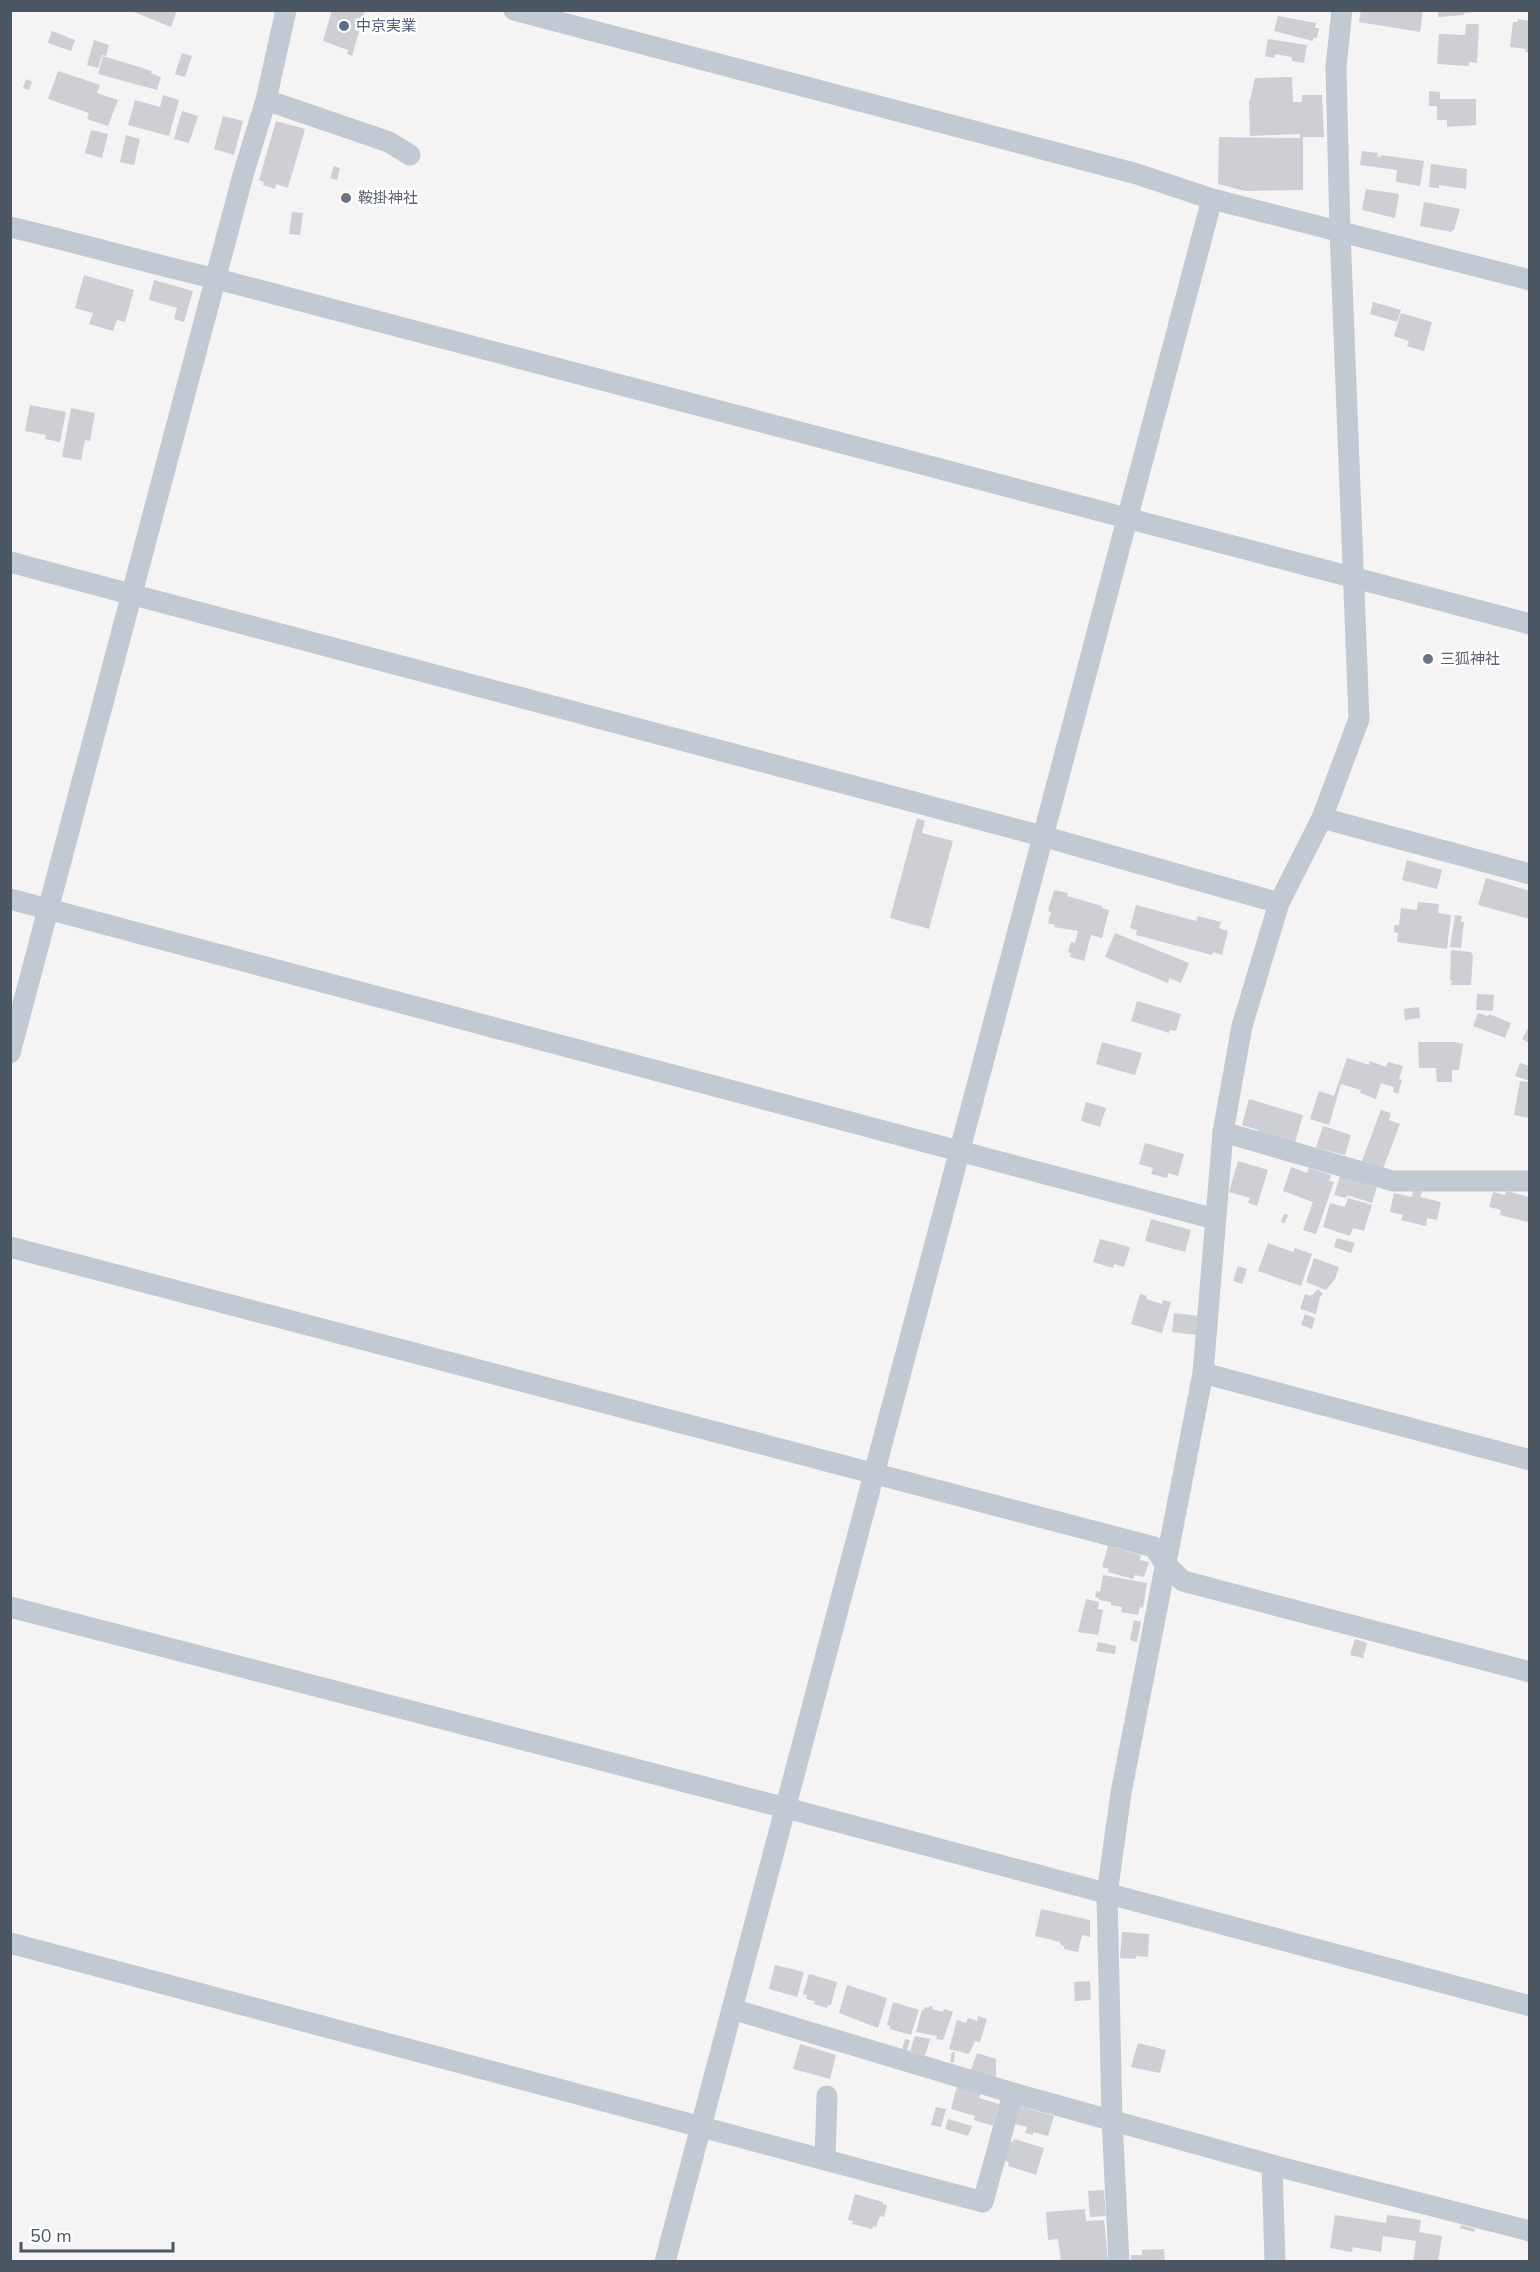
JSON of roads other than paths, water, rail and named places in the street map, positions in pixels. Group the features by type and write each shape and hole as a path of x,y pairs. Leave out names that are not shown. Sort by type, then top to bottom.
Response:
{"street":[{"path":"10,1053 134,594 243,175 266,100 286,10"},
{"path":"514,10 1137,174 1212,199 1530,280"},
{"path":"1119,2262 1112,2119 1107,1894 1121,1793 1203,1373 1223,1132 1242,1026 1279,903 1322,818 1359,719 1336,67 1342,10"},
{"path":"266,100 389,142 410,155"},
{"path":"665,2262 786,1808 872,1473 1212,199"},
{"path":"10,227 217,279 1530,624"},
{"path":"10,562 1042,836 1279,903"},
{"path":"1322,818 1530,874"},
{"path":"10,898 1215,1219"},
{"path":"1223,1132 1393,1181 1530,1182"},
{"path":"10,1247 1154,1547 1165,1564 1183,1581 1530,1672"},
{"path":"1203,1373 1530,1460"},
{"path":"10,1607 786,1808 1530,2006"},
{"path":"10,1943 983,2202 1013,2094"},
{"path":"732,2009 1013,2094 1112,2119 1272,2165 1530,2230"},
{"path":"825,2159 827,2096"},
{"path":"1272,2165 1275,2262"}],"place":[{"name":"中京実業","path":"344,26"},
{"name":"鞍掛神社","path":"346,198"},
{"name":"三狐神社","path":"1428,659"}]}
